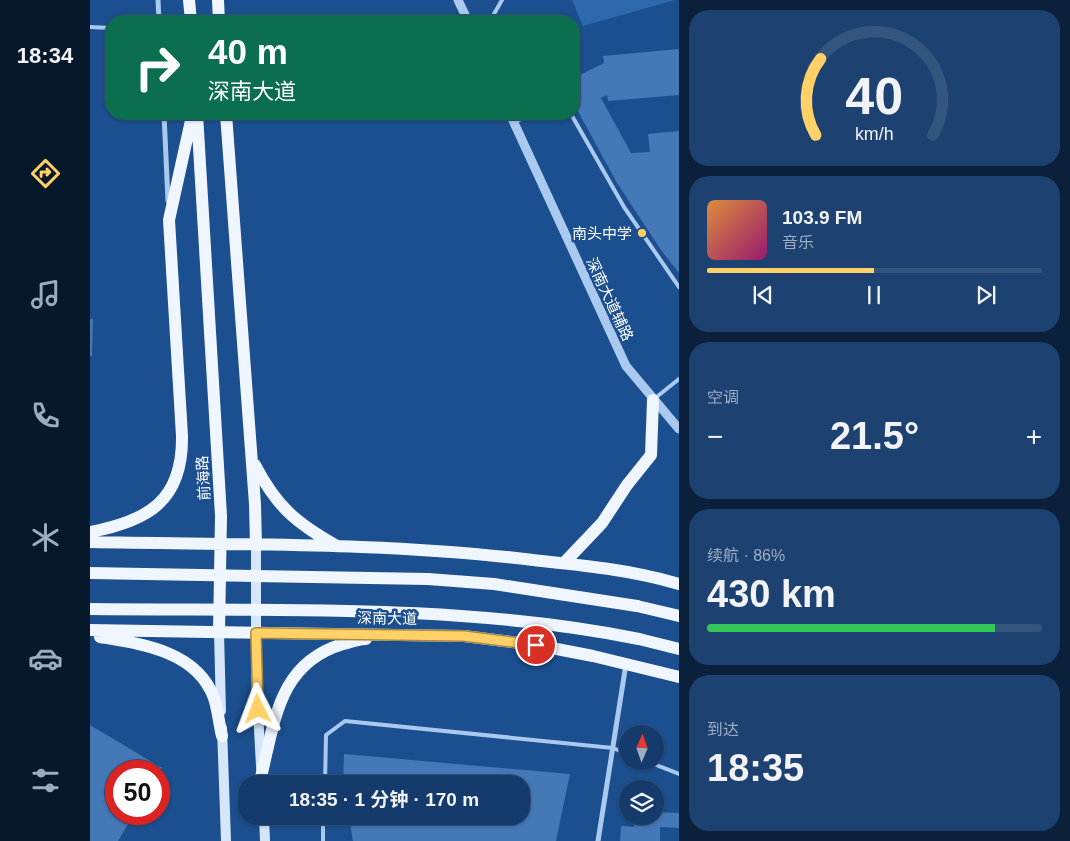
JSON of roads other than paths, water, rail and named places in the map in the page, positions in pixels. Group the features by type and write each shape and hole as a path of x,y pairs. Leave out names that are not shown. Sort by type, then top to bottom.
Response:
{"main road":[{"path":"189,0 190,15"},
{"path":"218,0 219,15"},
{"path":"90,532 138,519 151,511 163,500 178,473 182,453 182,436 169,220 191,120"},
{"name":"前海路","path":"197,120 213,358 220,545 219,632 226,841"},
{"path":"226,120 252,460 262,775"},
{"path":"564,563 602,523 627,485 651,455 653,400"},
{"path":"252,460 268,490 280,505 321,537 339,547"},
{"path":"90,542 438,551 564,563 628,572 679,584"},
{"path":"90,573 428,579 494,584 637,606 679,616"},
{"name":"深南大道","path":"90,608 472,616 592,629 639,638 679,649"},
{"name":"深南大道","path":"90,630 464,636 536,645 679,677"},
{"path":"263,775 282,697 295,673 303,665 331,648 362,639 413,635"},
{"path":"90,636 159,649 191,666 204,680 214,698 222,736"},
{"path":"264,825 265,841"}],"street":[{"path":"158,0 159,15"},
{"path":"458,0 465,15"},
{"path":"164,120 169,220"},
{"name":"深南大道辅路","path":"513,120 626,366 679,429"},
{"path":"598,841 626,664"}],"lane":[{"path":"493,15 502,0"},
{"path":"90,27 105,28"},
{"path":"574,120 624,207 679,287"},
{"path":"653,400 679,379"},
{"path":"325,775 326,735 345,721 613,748 619,750"},
{"path":"664,768 679,774"},
{"path":"323,841 324,825"}],"place":[{"name":"南头中学","path":"642,233"}]}
